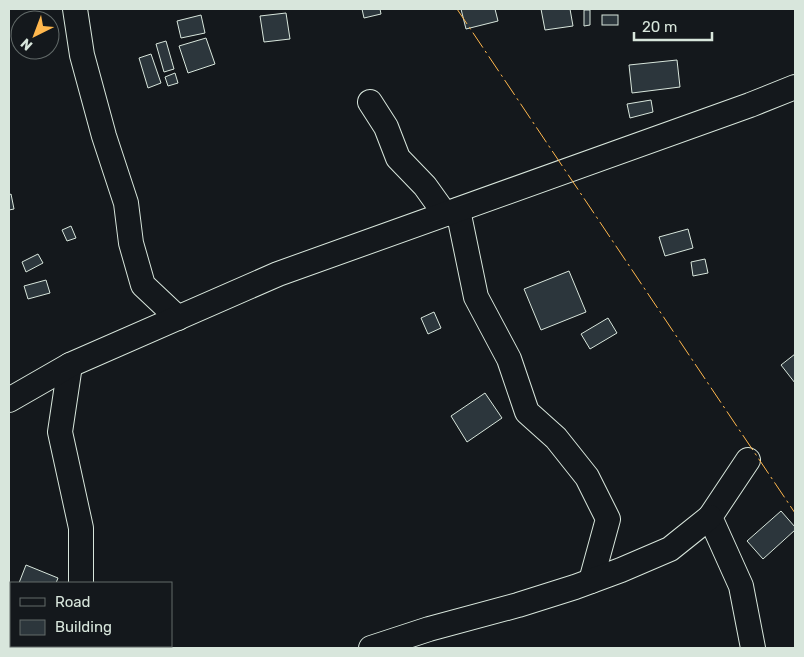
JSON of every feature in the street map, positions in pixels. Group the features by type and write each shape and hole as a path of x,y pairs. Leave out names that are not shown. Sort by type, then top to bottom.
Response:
{"street":[{"path":"75,9 82,55 104,136 126,203 131,243 143,285 178,318"},
{"path":"9,400 70,365 278,274 750,105 795,87"},
{"path":"370,102 386,127 398,158 451,212 476,297 509,359 527,412 556,438 587,476 608,518 591,580"},
{"path":"70,365 60,432 81,528 81,582"},
{"path":"371,648 429,629 518,605 591,580 670,549 710,517 748,460"},
{"path":"710,517 741,586 753,648"}],"building":[{"path":"362,9 380,9 381,14 364,18"},
{"path":"461,9 495,9 498,21 466,29"},
{"path":"541,9 570,9 573,26 545,30"},
{"path":"584,10 590,10 590,25 584,26"},
{"path":"286,13 290,39 264,42 260,16"},
{"path":"201,15 205,33 181,38 177,21"},
{"path":"602,15 618,15 618,25 602,25"},
{"path":"206,38 215,64 188,73 179,46"},
{"path":"166,41 174,69 164,72 156,44"},
{"path":"151,54 161,83 148,88 139,58"},
{"path":"677,60 680,87 632,93 629,65"},
{"path":"175,73 178,83 168,86 165,77"},
{"path":"651,100 653,112 630,118 627,104"},
{"path":"11,194 14,209 9,210 9,195"},
{"path":"71,226 76,238 67,241 62,230"},
{"path":"688,229 693,248 665,256 659,237"},
{"path":"38,254 43,263 26,272 22,262"},
{"path":"705,259 708,273 693,276 691,262"},
{"path":"569,271 586,312 541,330 524,289"},
{"path":"46,280 50,293 28,299 24,286"},
{"path":"434,312 441,328 428,334 421,318"},
{"path":"608,318 617,333 590,349 581,334"},
{"path":"795,354 795,383 781,365"},
{"path":"485,393 502,418 467,442 451,416"},
{"path":"781,511 795,527 795,530 763,559 747,541"},
{"path":"26,565 58,578 56,582 19,582"}],"power":[{"path":"457,9 795,513"}]}
